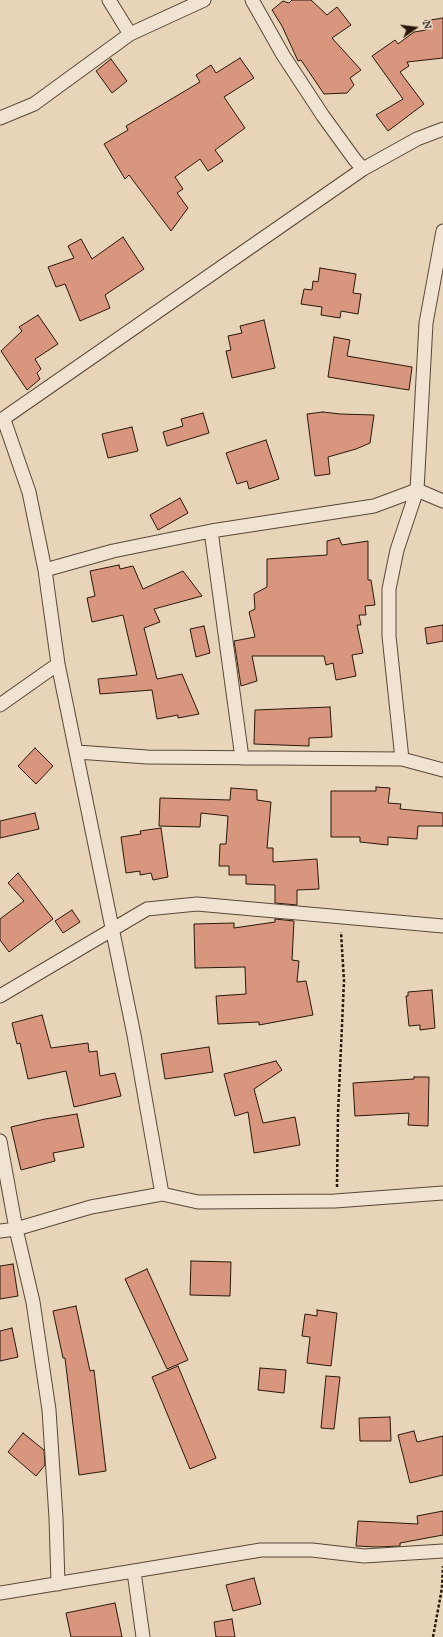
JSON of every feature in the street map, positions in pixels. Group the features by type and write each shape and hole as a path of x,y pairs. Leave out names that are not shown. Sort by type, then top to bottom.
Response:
{"street":[{"path":"109,0 130,34"},
{"path":"0,118 34,104 130,34 204,0"},
{"path":"252,0 283,55 323,116 363,169"},
{"path":"162,1194 112,928 58,664 45,570 28,492 2,420 363,169 417,139 443,129"},
{"path":"402,759 389,636 389,589 397,550 417,490 426,323 443,231"},
{"path":"45,570 113,551 211,531 374,506 417,490 443,501"},
{"path":"211,531 242,758"},
{"path":"0,705 58,664"},
{"path":"77,752 147,757 402,759 443,770"},
{"path":"0,996 112,928 147,909 196,904 443,926"},
{"path":"0,1140 16,1229 33,1302 49,1410 56,1518 58,1584"},
{"path":"0,1231 16,1229 91,1207 162,1194 198,1202 335,1201 443,1193"},
{"path":"0,1593 261,1550 312,1550 364,1556 443,1551"},
{"path":"134,1572 143,1637"}],"path":[{"path":"337,1200 338,1113 344,981 340,917"},
{"path":"433,1637 442,1588 443,1563"}],"building":[{"path":"292,0 311,0 327,15 337,7 351,25 332,38 361,70 350,78 354,85 347,93 324,94 301,60 298,61 282,26 272,10 283,1 289,3"},
{"path":"443,18 443,58 407,62 409,66 400,72 424,104 388,131 376,115 403,99 372,56 395,40 398,44 414,32 426,30 424,21"},
{"path":"240,58 254,78 224,97 245,128 215,150 223,161 208,171 200,159 175,177 183,189 177,193 188,208 171,231 129,175 125,179 104,144 128,130 126,126 200,82 196,75 211,65 216,73"},
{"path":"111,59 127,81 112,93 96,71"},
{"path":"123,237 144,269 105,295 110,308 80,321 65,284 56,287 48,267 74,258 68,246 81,239 92,259"},
{"path":"320,268 356,274 353,293 361,294 358,314 341,311 340,318 321,315 322,307 301,304 304,289 312,290 313,281 318,282"},
{"path":"38,315 58,344 35,359 41,369 37,373 40,379 27,390 1,351 22,331 19,327"},
{"path":"264,320 275,368 232,378 226,351 231,350 228,336 242,333 240,326"},
{"path":"334,337 350,340 347,356 412,367 409,390 328,377"},
{"path":"323,412 374,415 370,443 356,449 328,457 330,474 315,476 307,414"},
{"path":"203,413 209,433 167,446 163,432 183,426 181,419"},
{"path":"132,427 138,451 108,458 102,434"},
{"path":"266,440 279,479 249,489 247,481 237,484 226,453"},
{"path":"180,498 188,513 158,530 150,515"},
{"path":"339,538 342,545 368,541 368,580 371,580 375,605 365,606 366,615 359,615 361,625 357,625 363,653 352,655 356,676 336,680 333,663 326,665 324,656 252,656 257,681 241,686 234,641 255,637 249,612 255,609 254,594 267,587 267,559 327,555 327,541"},
{"path":"119,565 120,569 133,566 143,589 183,571 202,596 154,609 160,622 144,628 157,679 182,674 199,714 178,718 178,715 157,719 152,690 100,694 98,679 137,675 123,615 92,622 87,598 95,596 90,571"},
{"path":"443,625 443,641 427,644 425,628"},
{"path":"204,626 210,653 196,657 190,629"},
{"path":"330,707 332,737 309,738 309,746 254,744 255,710"},
{"path":"35,748 53,766 36,784 18,766"},
{"path":"376,787 390,788 388,803 401,804 400,809 443,813 443,826 418,826 417,839 388,837 388,845 360,842 360,837 331,837 331,791 376,791"},
{"path":"231,788 257,790 257,800 271,802 267,848 273,848 273,862 317,859 319,889 297,890 297,905 275,903 275,885 246,884 246,875 229,875 229,866 219,866 220,844 226,844 228,816 201,813 200,827 159,826 160,798 230,800"},
{"path":"35,813 39,829 0,838 0,821"},
{"path":"161,828 168,877 153,880 151,873 140,875 140,871 126,873 121,837 141,834 140,831"},
{"path":"18,873 53,919 9,952 0,940 0,919 24,901 8,883"},
{"path":"72,910 80,922 63,933 55,921"},
{"path":"275,919 294,921 292,960 299,961 297,982 306,981 313,1015 259,1025 259,1022 218,1024 216,996 246,994 245,967 195,968 194,924 234,923 234,928 275,922"},
{"path":"432,990 435,1028 420,1030 420,1025 409,1026 406,996 408,996 408,992"},
{"path":"42,1015 51,1048 88,1043 89,1052 97,1051 100,1076 115,1073 121,1096 74,1107 66,1071 28,1079 20,1043 17,1044 12,1023"},
{"path":"209,1047 213,1072 165,1079 161,1054"},
{"path":"276,1061 282,1070 254,1089 263,1123 295,1117 300,1145 254,1153 248,1112 235,1116 224,1074"},
{"path":"414,1077 429,1077 428,1126 408,1125 409,1113 355,1116 353,1083 414,1079"},
{"path":"77,1114 84,1147 53,1153 55,1161 21,1170 11,1127 45,1119"},
{"path":"191,1261 231,1262 230,1296 190,1295"},
{"path":"13,1264 18,1296 0,1299 0,1266"},
{"path":"147,1269 188,1360 167,1369 125,1279"},
{"path":"76,1306 90,1371 94,1370 106,1471 79,1475 65,1358 63,1358 53,1311"},
{"path":"317,1310 337,1313 331,1366 307,1363 310,1337 302,1336 305,1314 317,1316"},
{"path":"12,1328 18,1357 0,1361 0,1331"},
{"path":"178,1366 216,1458 190,1469 152,1377"},
{"path":"260,1368 286,1370 284,1393 258,1390"},
{"path":"326,1376 340,1377 334,1429 321,1428"},
{"path":"390,1417 391,1441 360,1441 359,1418"},
{"path":"414,1431 417,1442 443,1436 443,1475 410,1483 398,1435"},
{"path":"23,1433 44,1450 45,1465 36,1476 8,1452"},
{"path":"443,1511 443,1535 400,1543 400,1546 356,1546 358,1521 418,1524 417,1516"},
{"path":"254,1578 261,1604 233,1611 226,1585"},
{"path":"115,1603 122,1637 71,1637 66,1613"},
{"path":"232,1619 235,1637 216,1637 214,1622"}]}
